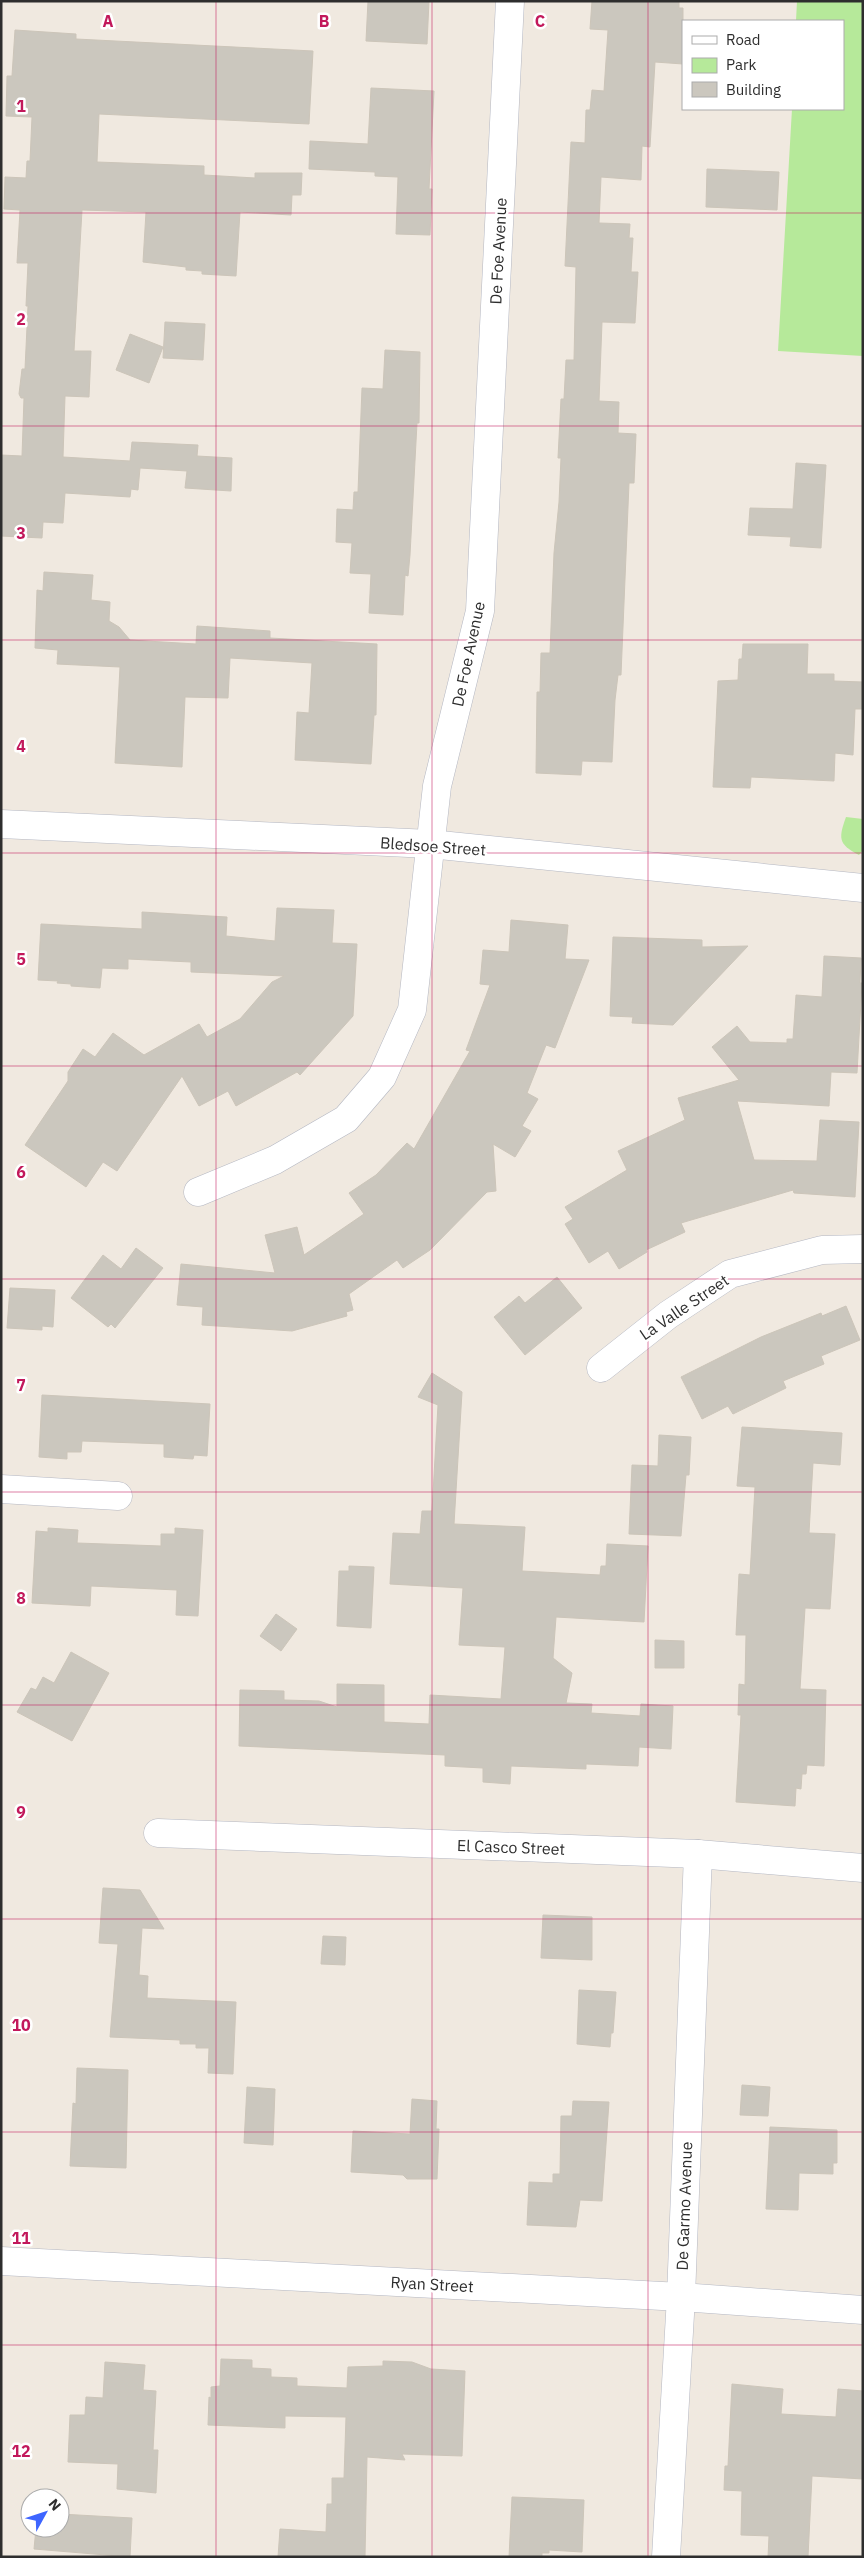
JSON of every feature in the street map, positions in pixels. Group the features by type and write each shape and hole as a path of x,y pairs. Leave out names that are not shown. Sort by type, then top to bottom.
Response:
{"street":[{"name":"De Foe Avenue","path":"198,1192 275,1160 346,1119 382,1077 412,1010 438,786 480,611 510,1"},
{"name":"Bledsoe Street","path":"1,824 430,844 863,888"},
{"name":"La Valle Street","path":"601,1368 668,1315 730,1274 822,1250 863,1249"},
{"path":"1,1489 118,1496"},
{"name":"El Casco Street","path":"158,1834 698,1854 863,1868"},
{"name":"De Garmo Avenue","path":"666,2557 680,2297 698,1854"},
{"name":"Ryan Street","path":"1,2261 680,2297 863,2310"}],"green space":[{"path":"797,1 863,1 863,356 778,351 792,110 844,110 844,20 796,20"},
{"path":"846,817 863,819 863,850 859,855 843,843 841,835"}],"building":[{"path":"368,1 429,1 427,44 366,41"},
{"path":"592,1 679,1 679,8 683,8 682,64 655,62 650,147 642,146 641,180 601,177 599,223 630,224 629,238 633,238 631,272 638,272 635,323 602,322 599,401 619,402 618,433 636,434 634,483 629,483 621,675 618,675 615,700 612,762 582,761 581,775 536,773 537,692 540,692 541,653 550,653 554,553 561,458 558,458 561,399 564,399 566,360 574,360 576,267 565,266 571,142 585,143 586,110 590,110 592,90 604,91 608,30 590,29"},
{"path":"15,30 76,34 76,39 313,51 309,124 99,114 97,162 204,166 204,175 255,178 255,173 302,173 301,195 292,195 291,215 240,212 236,276 202,274 202,271 186,270 186,267 143,262 146,212 82,210 74,351 91,351 89,397 65,396 63,457 130,461 132,442 198,445 197,456 232,458 231,491 185,488 187,471 140,468 138,490 131,489 130,497 65,493 63,523 43,522 42,538 1,536 1,455 22,456 24,398 21,398 19,394 22,369 25,369 28,306 26,306 28,263 17,263 20,210 4,209 5,177 26,178 27,161 30,161 32,117 6,116 7,76 12,76"},
{"path":"371,88 434,91 429,189 432,189 430,235 396,234 398,177 375,176 375,172 309,169 310,141 368,144"},
{"path":"707,169 779,172 777,210 706,207"},
{"path":"165,322 205,324 203,360 163,358"},
{"path":"130,334 163,347 149,383 116,370"},
{"path":"385,350 420,352 419,423 417,423 410,555 408,576 405,575 403,615 369,613 371,574 350,573 352,543 336,542 337,509 353,510 354,492 358,492 362,388 383,389"},
{"path":"796,463 826,465 821,548 790,546 791,537 748,535 750,508 793,509"},
{"path":"44,572 93,575 91,600 110,602 109,621 119,627 130,640 196,644 197,626 270,631 270,638 377,644 376,715 374,715 371,764 295,760 297,712 309,713 312,663 230,658 228,698 185,697 182,767 115,763 120,667 57,664 58,650 35,648 37,590 43,591"},
{"path":"743,644 808,644 807,674 834,674 834,681 863,682 863,709 855,709 853,755 835,753 834,781 751,777 750,788 713,787 718,681 738,680 739,659 742,659"},
{"path":"277,908 334,910 332,943 357,944 353,1016 300,1075 297,1072 236,1106 228,1091 199,1106 182,1076 117,1171 103,1162 86,1187 25,1145 68,1081 68,1072 83,1049 95,1057 113,1033 144,1055 199,1024 207,1037 240,1019 272,982 284,976 191,972 191,962 128,959 128,969 102,968 100,988 71,986 71,984 57,983 58,981 38,980 41,924 142,929 142,912 227,917 226,936 275,941"},
{"path":"511,920 568,925 565,959 589,960 555,1048 546,1045 527,1093 538,1099 522,1126 531,1131 515,1157 493,1144 496,1191 487,1192 430,1250 403,1268 397,1260 349,1294 353,1310 346,1312 347,1316 292,1331 202,1325 203,1307 177,1305 181,1264 275,1273 265,1235 297,1227 304,1255 364,1214 349,1193 376,1175 407,1143 414,1149 470,1051 466,1050 490,985 480,984 483,950 509,952"},
{"path":"613,937 702,940 702,947 748,946 673,1025 632,1023 633,1017 610,1016"},
{"path":"824,956 861,958 860,983 862,983 857,1073 831,1072 829,1106 737,1101 754,1160 817,1161 820,1120 859,1122 855,1197 794,1193 793,1190 681,1223 685,1232 646,1250 647,1252 619,1269 608,1251 589,1263 565,1224 573,1219 565,1207 627,1170 618,1151 685,1120 678,1098 739,1080 712,1047 737,1026 750,1042 787,1043 787,1039 793,1039 796,995 822,997"},
{"path":"136,1248 163,1268 115,1328 111,1324 108,1327 71,1298 103,1255 121,1269"},
{"path":"557,1277 582,1308 525,1355 494,1317 519,1296 525,1303"},
{"path":"10,1288 55,1290 53,1327 42,1326 42,1330 7,1328"},
{"path":"846,1306 860,1340 821,1356 824,1364 783,1381 786,1388 733,1414 728,1406 702,1419 681,1377 761,1337 821,1313 822,1316"},
{"path":"432,1373 462,1392 454,1524 525,1527 522,1571 600,1575 601,1566 606,1566 607,1544 648,1546 644,1622 556,1617 553,1658 572,1673 566,1703 592,1704 591,1713 640,1716 641,1704 673,1706 671,1749 639,1747 638,1766 586,1764 586,1769 511,1766 510,1784 483,1782 483,1768 445,1766 445,1755 239,1746 240,1690 284,1691 284,1700 319,1701 337,1707 337,1684 384,1685 384,1722 429,1724 430,1695 501,1699 505,1647 459,1645 463,1588 390,1584 393,1533 420,1534 422,1511 432,1511 438,1405 418,1397"},
{"path":"42,1395 210,1404 207,1456 194,1455 193,1459 164,1457 164,1444 82,1441 81,1452 67,1452 67,1459 39,1457"},
{"path":"742,1427 842,1433 840,1465 813,1463 809,1533 835,1534 830,1609 805,1608 800,1689 826,1690 824,1766 807,1765 806,1774 802,1774 801,1789 796,1788 795,1806 736,1802 741,1715 738,1715 739,1684 745,1685 746,1635 736,1635 739,1574 750,1575 755,1487 737,1486"},
{"path":"659,1435 691,1437 689,1475 686,1475 681,1536 629,1534 632,1465 658,1466"},
{"path":"48,1528 78,1530 77,1543 161,1546 161,1534 175,1534 175,1528 203,1530 198,1616 176,1615 177,1590 91,1586 90,1606 32,1603 36,1531 48,1532"},
{"path":"349,1566 374,1567 371,1628 337,1626 339,1571 349,1571"},
{"path":"276,1614 297,1629 281,1651 260,1636"},
{"path":"655,1640 684,1641 684,1668 655,1668"},
{"path":"71,1652 109,1673 72,1741 17,1712 31,1688 36,1690 43,1677 54,1683"},
{"path":"103,1888 140,1890 164,1929 142,1928 139,1975 148,1976 147,1998 236,2002 233,2074 208,2073 209,2048 196,2048 196,2044 180,2044 180,2040 110,2037 118,1944 99,1943"},
{"path":"543,1915 592,1917 592,1960 541,1958"},
{"path":"323,1936 346,1937 345,1965 321,1964"},
{"path":"579,1990 616,1992 610,2047 577,2044"},
{"path":"77,2068 128,2070 126,2168 70,2166 73,2103 76,2104"},
{"path":"742,2085 770,2087 768,2116 740,2115"},
{"path":"247,2087 275,2089 273,2145 244,2143"},
{"path":"412,2099 437,2101 436,2129 439,2129 437,2179 407,2179 403,2175 351,2172 353,2131 410,2134"},
{"path":"573,2101 609,2102 602,2201 580,2200 576,2227 527,2225 529,2182 553,2183 553,2174 560,2174 561,2116 572,2116"},
{"path":"770,2127 837,2130 837,2163 833,2163 833,2174 799,2173 798,2210 766,2209"},
{"path":"221,2359 252,2360 252,2368 271,2369 271,2377 297,2378 297,2386 347,2388 348,2367 383,2366 383,2361 412,2362 431,2369 465,2371 462,2456 402,2454 405,2460 367,2457 365,2557 278,2557 280,2529 326,2532 327,2504 332,2504 332,2478 344,2478 346,2417 285,2416 285,2428 208,2425 209,2397 211,2398 211,2387 220,2386"},
{"path":"105,2362 145,2365 143,2390 156,2391 153,2450 158,2450 156,2493 117,2489 118,2464 68,2462 70,2415 85,2415 86,2397 103,2398"},
{"path":"732,2384 783,2389 781,2414 836,2417 838,2389 863,2391 863,2479 812,2476 808,2557 768,2557 769,2536 741,2535 742,2491 724,2490 725,2466 728,2466"},
{"path":"512,2497 584,2500 582,2552 549,2550 549,2553 542,2553 542,2557 509,2557"},
{"path":"70,2515 132,2518 130,2557 34,2549 35,2538 70,2538"}]}
